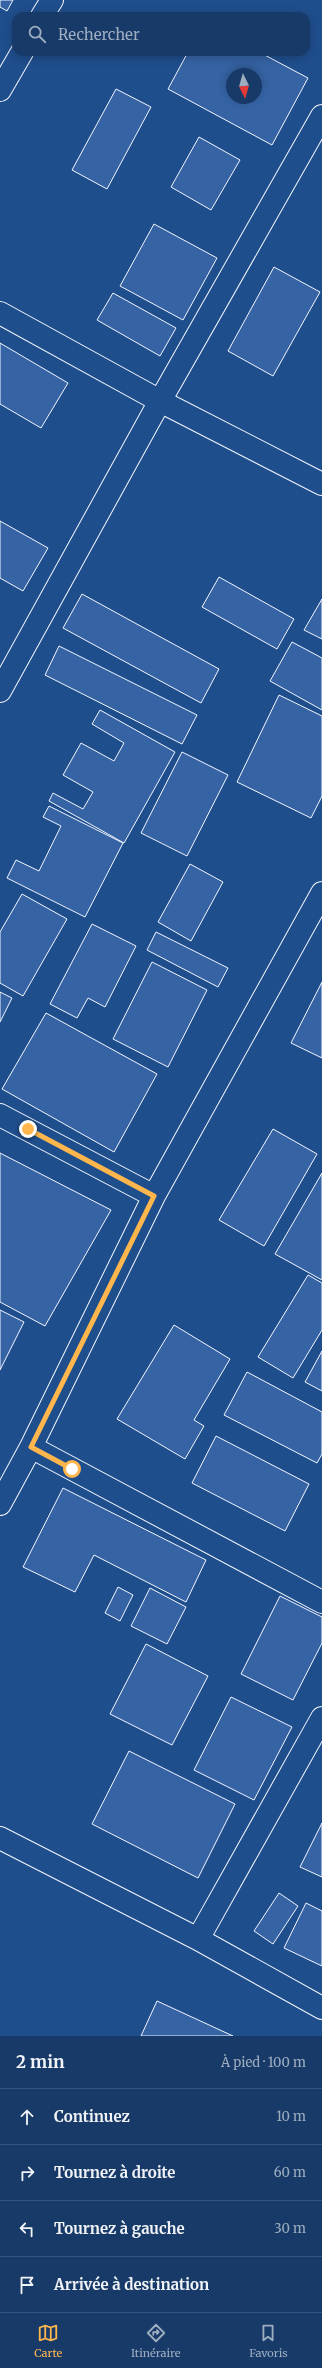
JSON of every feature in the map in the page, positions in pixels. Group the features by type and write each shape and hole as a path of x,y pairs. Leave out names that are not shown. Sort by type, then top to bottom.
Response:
{"street":[{"path":"44,12 52,0"},
{"path":"0,90 20,56"},
{"path":"0,691 160,401 322,116"},
{"path":"0,313 160,401 322,484"},
{"path":"0,1504 31,1447 154,1196 322,894"},
{"path":"0,1115 154,1196"},
{"path":"31,1447 322,1602"},
{"path":"198,1939 322,1718"},
{"path":"0,1838 198,1939 322,2008"}],"building":[{"path":"0,0 13,0 7,11 0,7"},
{"path":"186,56 267,56 308,78 272,145 168,89"},
{"path":"116,89 151,107 107,189 72,170"},
{"path":"199,137 240,160 211,210 171,187"},
{"path":"154,224 217,258 183,320 120,286"},
{"path":"274,267 320,292 273,376 228,351"},
{"path":"113,293 176,328 160,356 97,320"},
{"path":"0,343 68,383 41,428 0,404"},
{"path":"0,521 48,548 23,591 0,578"},
{"path":"219,577 294,619 277,649 202,607"},
{"path":"82,594 219,669 201,703 63,628"},
{"path":"322,599 322,639 304,630"},
{"path":"292,642 322,658 322,710 270,681"},
{"path":"59,646 197,715 182,744 45,675"},
{"path":"279,695 322,716 322,796 311,818 237,782"},
{"path":"100,710 175,752 124,843 49,801 53,793 83,809 93,792 63,775 81,743 114,761 124,743 92,724"},
{"path":"182,752 228,775 187,856 141,833"},
{"path":"49,806 123,843 85,917 7,878 16,860 39,871 61,826 43,817"},
{"path":"190,864 223,882 191,941 158,922"},
{"path":"22,894 67,919 23,996 0,983 0,932"},
{"path":"92,924 136,946 105,1007 88,998 77,1018 50,1004"},
{"path":"156,932 228,968 218,987 147,950"},
{"path":"152,962 207,990 168,1067 113,1039"},
{"path":"322,982 322,1058 291,1043"},
{"path":"0,992 12,998 0,1022"},
{"path":"46,1013 157,1074 114,1152 2,1089"},
{"path":"273,1129 317,1154 264,1246 219,1220"},
{"path":"0,1153 111,1210 45,1326 0,1302"},
{"path":"322,1173 322,1280 275,1254"},
{"path":"308,1275 322,1283 322,1330 293,1378 258,1357"},
{"path":"0,1310 24,1322 0,1370"},
{"path":"174,1325 230,1359 194,1420 204,1426 185,1459 117,1419"},
{"path":"322,1351 322,1391 305,1382"},
{"path":"247,1372 322,1412 322,1454 317,1463 224,1415"},
{"path":"216,1436 309,1484 285,1531 192,1483"},
{"path":"63,1488 206,1560 186,1602 94,1555 75,1592 23,1567"},
{"path":"118,1587 133,1595 120,1621 105,1613"},
{"path":"150,1588 186,1607 167,1644 131,1626"},
{"path":"280,1596 322,1617 322,1643 293,1700 241,1674"},
{"path":"146,1644 208,1676 172,1745 110,1714"},
{"path":"231,1697 292,1727 254,1800 194,1770"},
{"path":"129,1751 235,1804 198,1878 92,1824"},
{"path":"322,1823 322,1877 300,1867"},
{"path":"279,1893 298,1906 273,1944 254,1931"},
{"path":"306,1903 322,1911 322,1966 284,1948"},
{"path":"157,2001 233,2036 141,2036"}],"route":[{"path":"28,1129 154,1196 31,1447 72,1469"}]}
